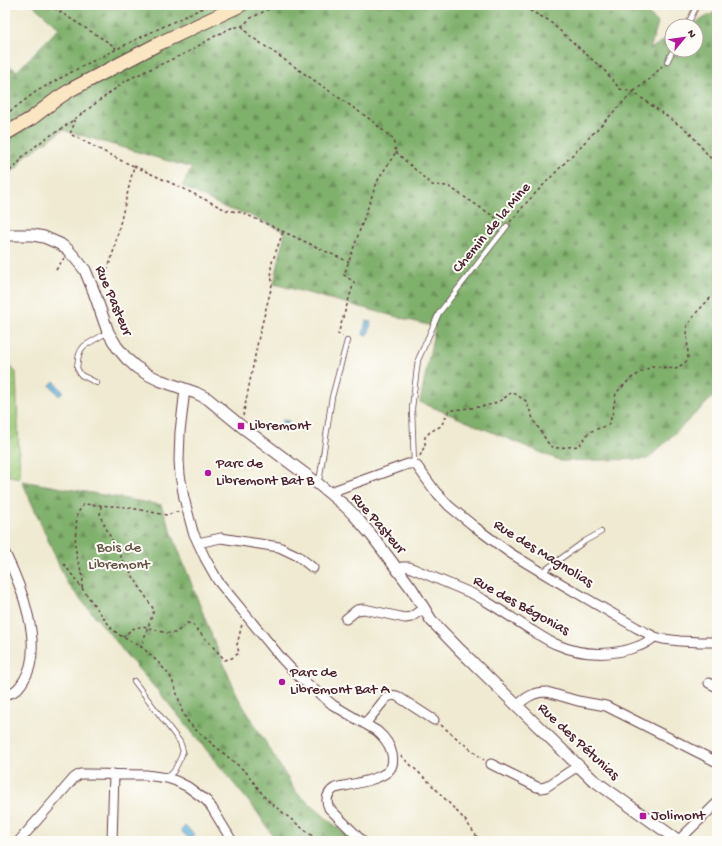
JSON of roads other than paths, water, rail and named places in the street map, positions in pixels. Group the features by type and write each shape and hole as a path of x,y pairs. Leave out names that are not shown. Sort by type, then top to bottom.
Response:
{"main road":[{"path":"5,134 28,121 72,89 160,43 241,5"}],"street":[{"name":"Rue Pasteur","path":"5,235 44,237 54,241 68,250 85,270 108,332 122,353 136,367 147,374 208,399 331,494 354,515 373,537 412,589 431,620 448,637"},
{"path":"185,389 180,432 180,475 193,532 218,581 282,660 299,677 333,705 377,731 383,736 392,752 393,762 390,770 387,772 373,779 334,788 327,795 329,808 362,841"},
{"path":"331,494 333,491 408,464 414,464"},
{"name":"Rue des Magnolias","path":"414,464 449,506 510,553 543,573 637,628 656,637 680,641 717,642"},
{"path":"198,543 222,538 279,547 298,556 312,568"},
{"path":"5,553 16,577 24,602 31,629 32,643 32,657 27,675 14,692 5,694"},
{"name":"Rue des Bégonias","path":"398,570 402,567 409,567 474,594 547,640 573,650 591,653 618,652 641,646 656,637"},
{"path":"346,619 357,610 364,609 405,618 424,608"},
{"name":"Rue des Pétunias","path":"448,637 596,782 678,841"},
{"path":"517,706 526,698 538,692 547,692 578,701 606,706 717,762"},
{"path":"365,724 386,698 394,695 434,720"},
{"path":"491,764 541,788 546,787 578,766"},
{"path":"19,841 74,778 80,774 114,774 146,775 167,778 188,787 207,801 232,841"},
{"path":"112,841 114,774"},
{"path":"678,841 717,803"}],"lane":[{"path":"691,18 697,5"},
{"path":"667,62 669,58"},
{"name":"Chemin de la Mine","path":"414,464 412,408 418,360 439,313 507,226"},
{"path":"97,383 81,375 77,368 80,353 84,346 108,332"},
{"path":"316,483 320,476 332,397 347,341"},
{"path":"543,573 545,570 579,546 602,532"},
{"path":"134,681 180,742 183,751 181,757 174,771 167,778"}],"water":[{"path":"366,321 371,322 368,335 363,335"},
{"path":"54,381 63,392 59,396 50,385"},
{"path":"283,420 289,421 285,433 280,431"},
{"path":"185,826 194,834 190,839 181,831"}],"place":[{"name":"Libremont","path":"241,426"},
{"name":"Parc de Libremont Bat B","path":"208,473"},
{"name":"Parc de Libremont Bat A","path":"282,682"},
{"name":"Jolimont","path":"643,816"}],"park label":[{"name":"Bois de Libremont","path":"119,556"}]}
